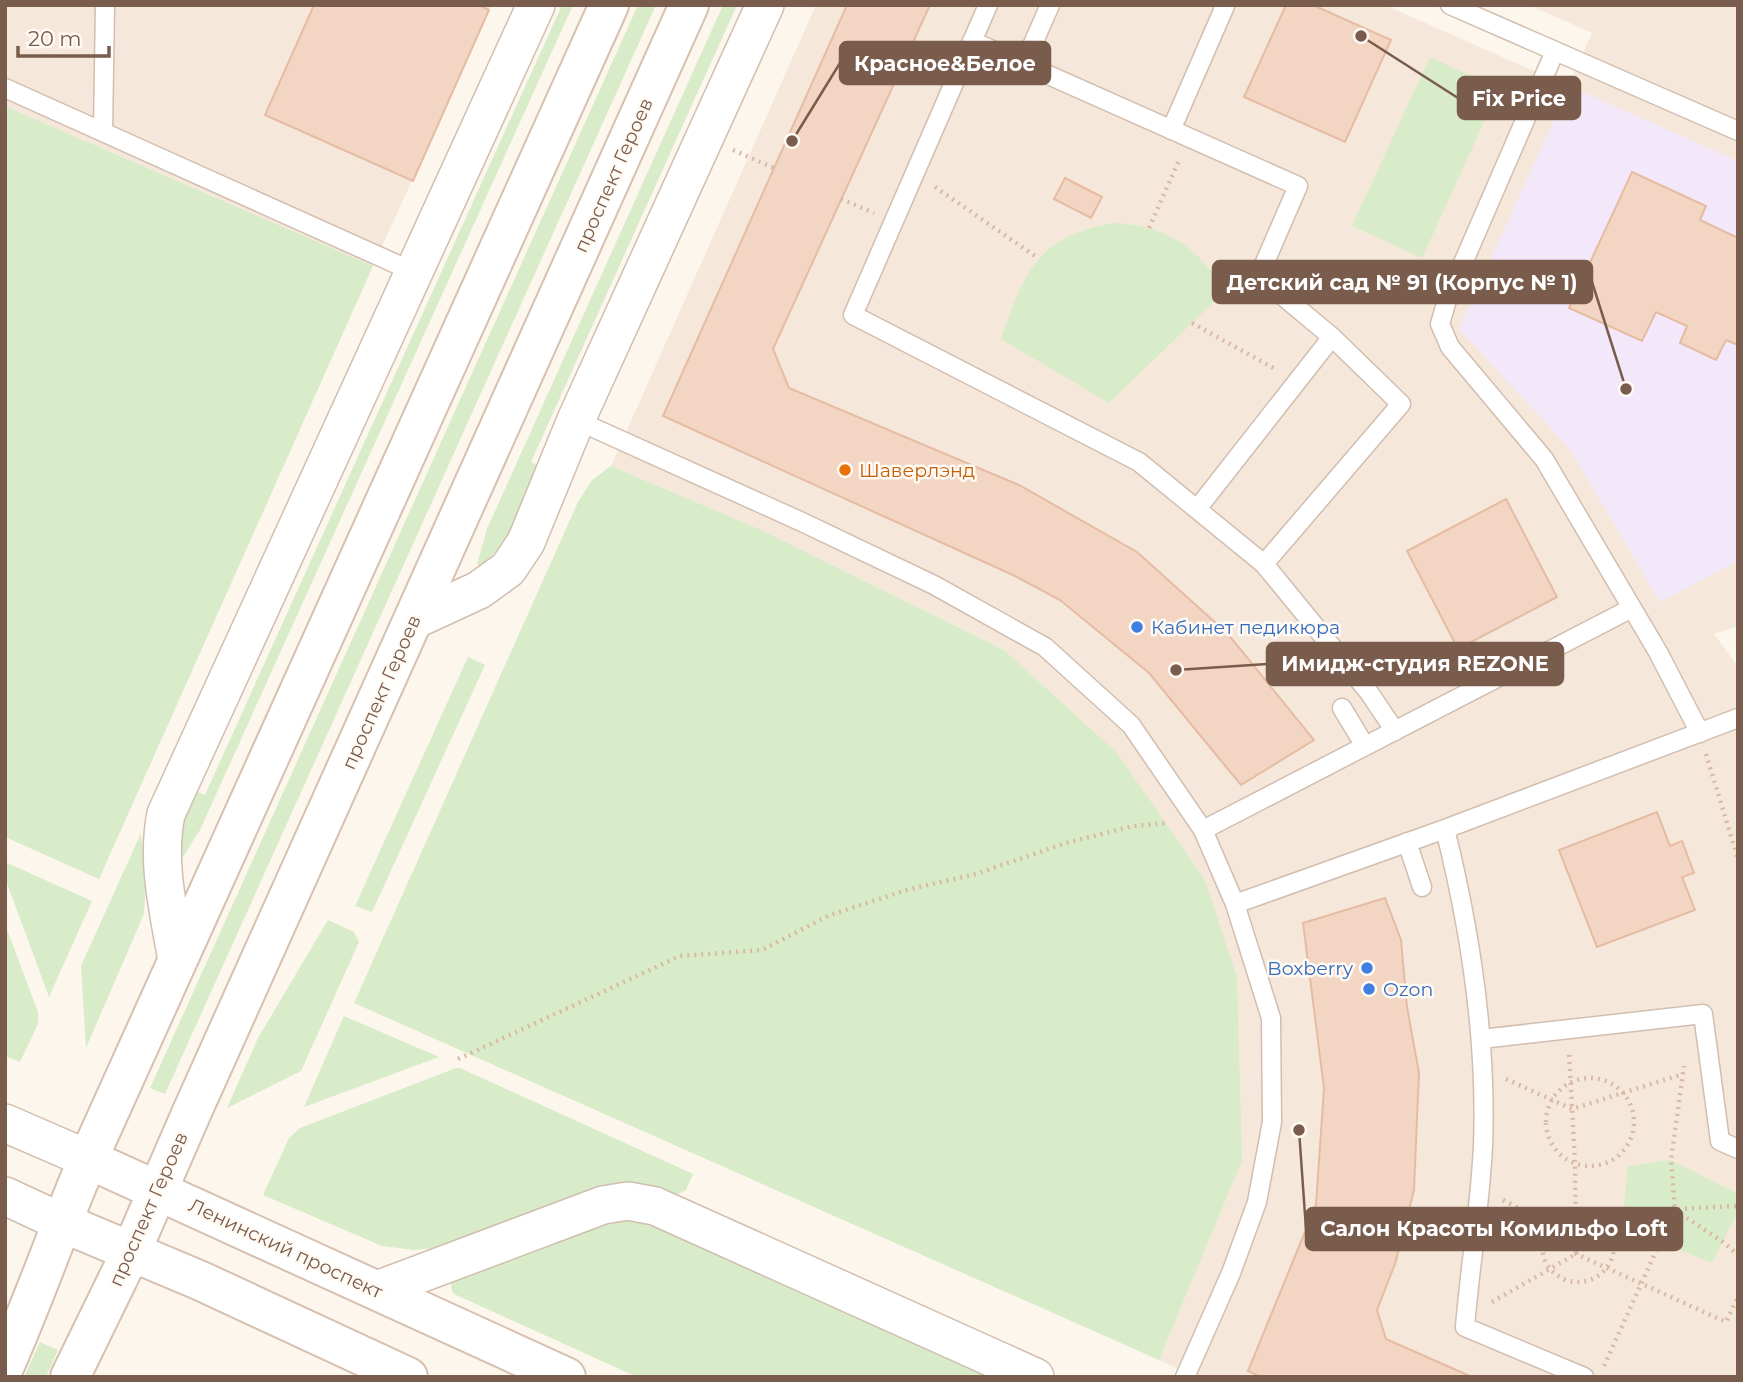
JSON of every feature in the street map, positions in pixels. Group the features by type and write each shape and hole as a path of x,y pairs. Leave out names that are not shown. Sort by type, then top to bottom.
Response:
{"street":[{"path":"177,961 162,865 161,837 166,814 536,5"},
{"path":"5,1364 32,1303 61,1222 88,1158 609,5"},
{"name":"проспект Героев","path":"70,1377 131,1252 689,5"},
{"path":"414,620 479,590 508,569 526,542 576,420 765,5"},
{"name":"Ленинский проспект","path":"5,1123 88,1158 566,1377"},
{"path":"5,1196 408,1377"},
{"path":"377,1290 603,1205 628,1201 655,1206 1035,1377"}],"lane":[{"path":"103,132 104,5"},
{"path":"988,5 853,315 1139,462 1264,564 1368,691 1395,731"},
{"path":"1024,64 1050,5"},
{"path":"1171,130 1225,6 1223,5"},
{"path":"1450,5 1738,131"},
{"path":"972,41 1298,186 1259,276 1332,337 1401,404 1264,564"},
{"path":"1555,51 1447,300 1440,324 1450,347 1544,458 1632,608 1700,733"},
{"path":"5,88 414,272"},
{"path":"1197,509 1332,337"},
{"path":"576,420 934,585 1045,647 1131,725 1200,825 1235,904 1271,1018 1272,1122 1257,1202 1231,1273 1185,1377"},
{"path":"1200,825 1395,731 1632,608"},
{"path":"1342,708 1365,746"},
{"path":"1235,904 1445,829 1738,718"},
{"path":"1445,829 1462,900 1483,1069 1480,1188 1465,1327 1584,1377"},
{"path":"1407,842 1422,887"},
{"path":"1481,1039 1703,1014 1720,1141 1738,1149"}],"path":[{"path":"1149,228 1190,138"},
{"path":"735,151 774,168"},
{"path":"915,173 1038,258"},
{"path":"841,198 894,222"},
{"path":"1192,323 1282,372"},
{"path":"1700,733 1738,859"},
{"path":"458,1059 680,956 762,950 830,915 910,889 976,874 1066,843 1133,826 1200,825"},
{"path":"1599,1377 1675,1209 1671,1160 1691,1015"},
{"path":"1568,1029 1575,1163 1576,1254"},
{"path":"1483,1069 1573,1109 1683,1074"},
{"path":"1586,1077 1604,1080 1623,1093 1631,1105 1634,1123 1630,1141 1619,1156 1603,1165 1584,1166 1567,1160 1553,1147 1546,1130 1546,1112 1552,1099 1571,1082 1586,1077"},
{"path":"1480,1188 1549,1224 1576,1254 1726,1322 1738,1297"},
{"path":"1466,1317 1622,1226 1675,1209 1738,1206"},
{"path":"1675,1209 1738,1255"},
{"path":"1583,1210 1600,1217 1612,1233 1614,1251 1607,1268 1592,1280 1573,1282 1556,1275 1545,1260 1542,1242 1549,1224 1564,1213 1574,1211 1583,1210"}],"shaded area":[{"path":"5,5 492,5 373,266 5,106"},
{"path":"816,5 1385,5 1568,86 1592,33 1529,5 1738,5 1738,626 1714,634 1738,667 1738,1377 1195,1377 1159,1360 1242,1161 1004,650 757,528 611,466"},
{"path":"1569,86 1738,161 1738,561 1660,602 1569,448 1459,329"}],"green space":[{"path":"562,5 573,5 200,830 183,857 178,855 180,826 195,791 205,795"},
{"path":"638,5 656,5 165,1094 150,1088"},
{"path":"723,5 737,5 531,462 541,467 506,540 482,566 477,564 487,529"},
{"path":"1430,57 1499,89 1422,258 1352,226"},
{"path":"5,106 373,266 99,879 5,837"},
{"path":"1114,223 1149,228 1179,241 1204,263 1224,292 1109,403 1001,339 1018,294 1037,261 1067,237"},
{"path":"611,466 757,528 1004,650 1117,753 1205,880 1237,977 1242,1161 1159,1360 354,1003 578,502 592,480"},
{"path":"468,657 485,665 372,912 355,906"},
{"path":"141,833 146,884 144,914 86,1048 81,966"},
{"path":"5,862 92,901 49,997 5,878"},
{"path":"328,920 354,932 359,942 301,1071 227,1108 258,1038"},
{"path":"5,924 38,1012 38,1024 20,1062 5,1056"},
{"path":"344,1016 439,1057 304,1107"},
{"path":"456,1068 693,1174 686,1190 677,1195 600,1187 434,1248 414,1250 382,1246 263,1195 289,1138 300,1128"},
{"path":"1671,1160 1738,1194 1738,1211 1712,1263 1622,1226 1628,1166"},
{"path":"618,1219 641,1219 999,1377 637,1377 453,1292 451,1283 455,1277"},
{"path":"40,1342 58,1350 46,1377 24,1377"}],"building":[{"path":"314,5 479,5 489,10 413,181 265,115"},
{"path":"847,5 930,5 773,349 789,388 1019,485 1137,552 1228,634 1314,740 1241,785 1149,673 1060,600 1015,576 663,416"},
{"path":"1286,5 1313,5 1391,40 1345,142 1244,97"},
{"path":"1632,172 1706,206 1700,220 1738,238 1738,345 1726,340 1716,360 1680,343 1687,326 1656,312 1642,341 1569,308"},
{"path":"1065,178 1102,197 1091,218 1054,199"},
{"path":"1506,499 1557,597 1458,649 1407,551"},
{"path":"1657,812 1670,846 1682,841 1694,873 1682,877 1695,910 1597,947 1559,850"},
{"path":"1385,898 1401,940 1407,1007 1419,1073 1414,1190 1395,1264 1377,1310 1386,1339 1472,1377 1261,1377 1248,1371 1316,1205 1324,1088 1303,923"}],"place":[{"name":"Fix Price","path":"1361,36"},
{"name":"Красное&Белое","path":"792,141"},
{"name":"Детский сад № 91 (Корпус № 1)","path":"1626,389"},
{"name":"Шаверлэнд","path":"845,470"},
{"name":"Кабинет педикюра","path":"1137,627"},
{"name":"Имидж-студия REZONE","path":"1176,670"},
{"name":"Boxberry","path":"1367,968"},
{"name":"Ozon","path":"1369,989"},
{"name":"Салон Красоты Комильфо Loft","path":"1299,1130"}]}
